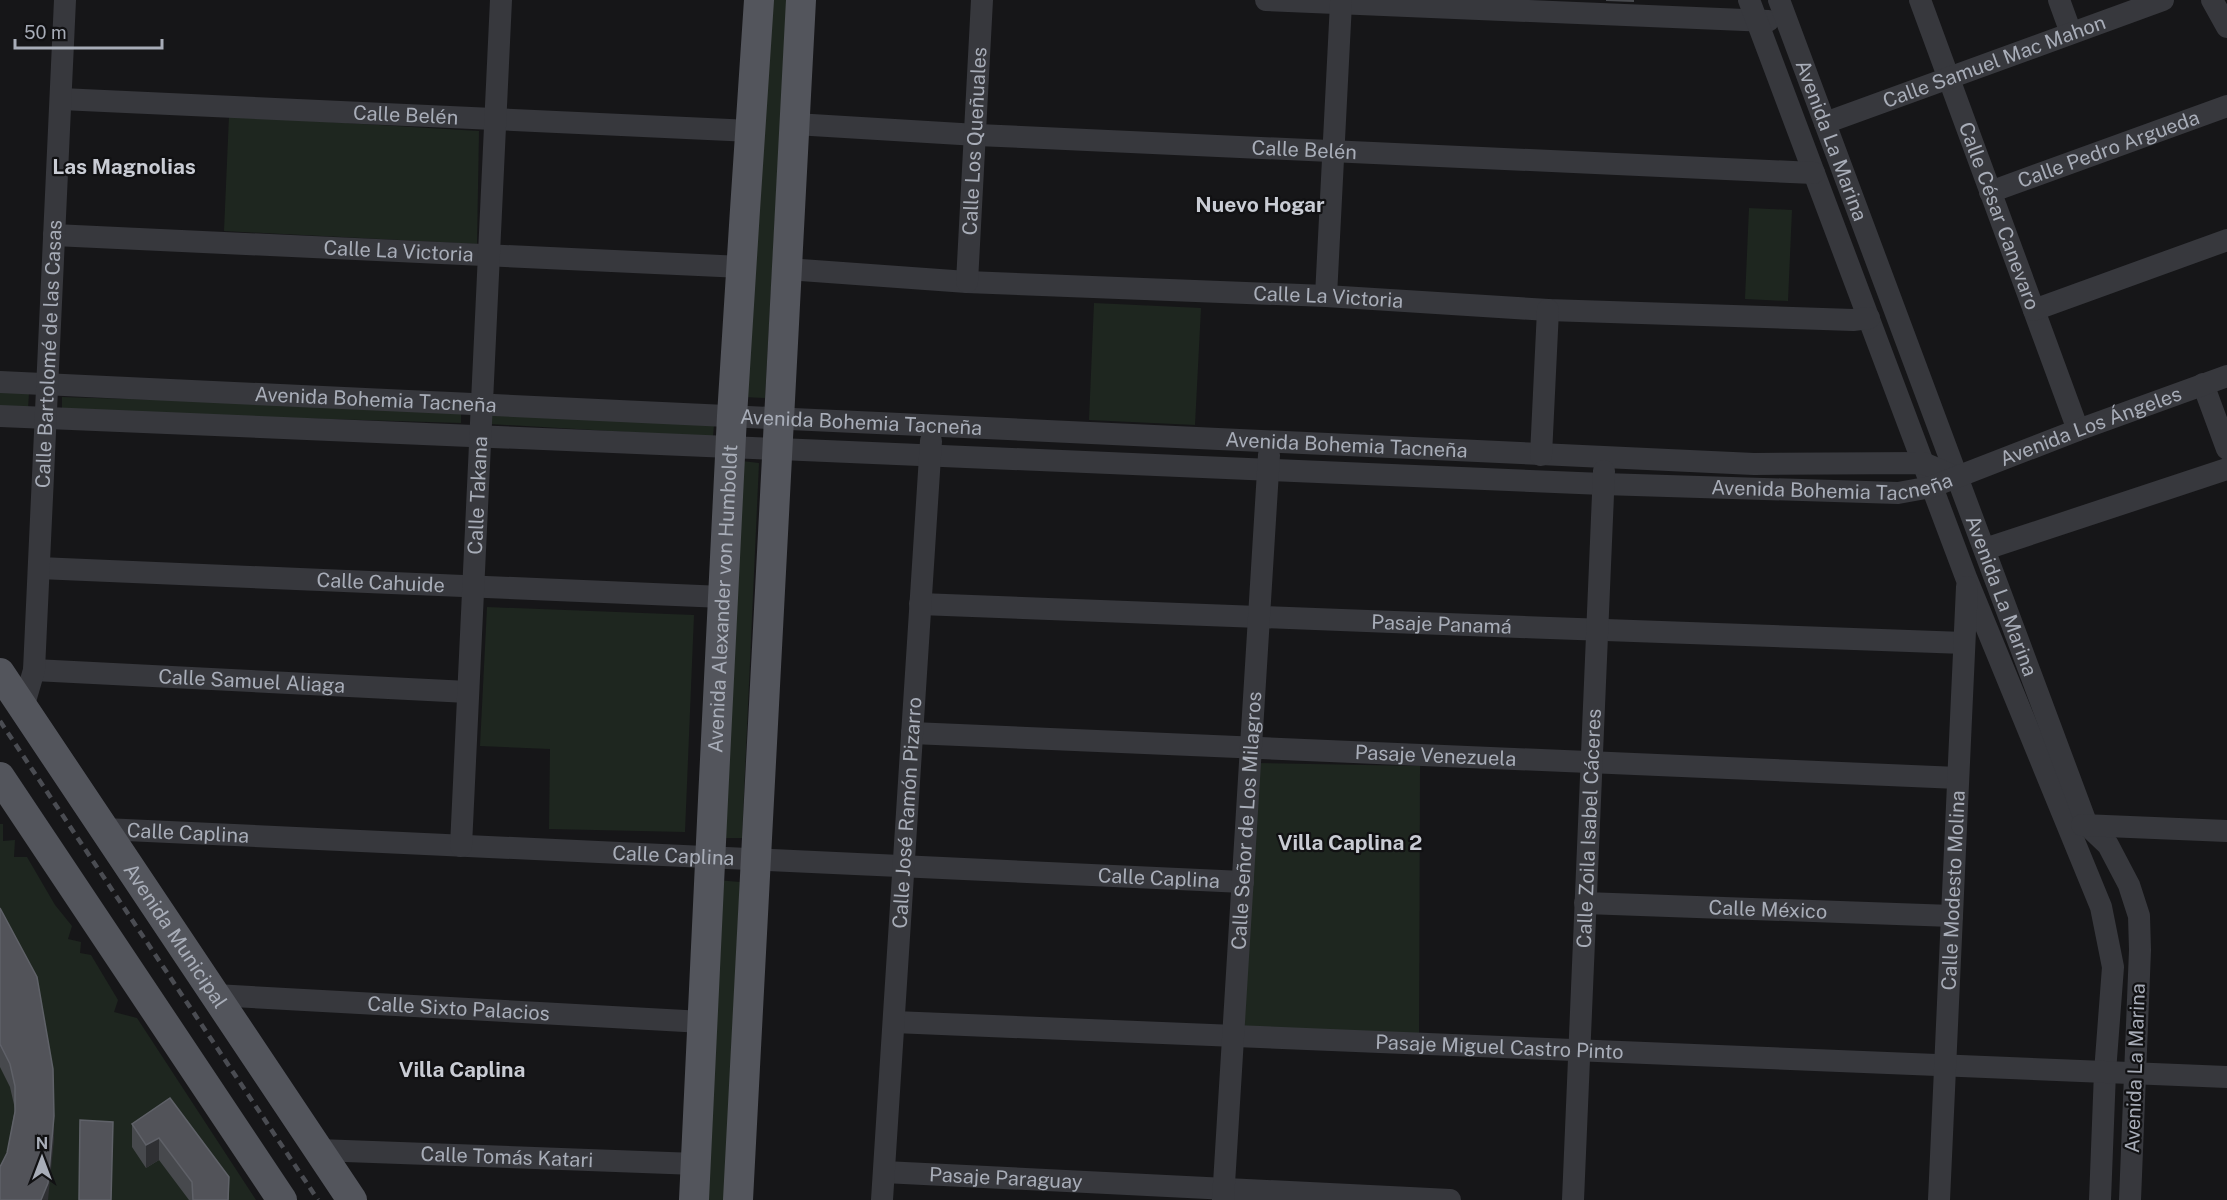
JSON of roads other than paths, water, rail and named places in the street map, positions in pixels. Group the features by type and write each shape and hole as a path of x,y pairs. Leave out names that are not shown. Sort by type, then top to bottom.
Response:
{"main road":[{"name":"Avenida Alexander von Humboldt","path":"694,1200 732,416 759,0"},
{"path":"738,1200 801,0"},
{"name":"Avenida Municipal","path":"0,673 352,1200"},
{"path":"0,777 282,1200"}],"street":[{"name":"Calle Bartolomé de las Casas","path":"23,708 34,670 65,0"},
{"name":"Calle Takana","path":"461,846 501,0"},
{"name":"Calle Los Queñuales","path":"967,282 982,0"},
{"path":"1266,0 1783,10"},
{"name":"Calle César Canevaro","path":"1920,0 2078,430"},
{"path":"2059,0 2072,33"},
{"name":"Calle Samuel Mac Mahon","path":"1825,123 2163,0"},
{"path":"2212,0 2227,27"},
{"path":"1326,296 1341,3"},
{"name":"Avenida La Marina","path":"1753,10 1967,580 2077,825 2108,845 2128,885 2139,916 2140,950 2130,1200"},
{"name":"Avenida La Marina","path":"1783,10 1956,477 1986,549 2077,825 2101,907 2113,967 2105,1072 2100,1200"},
{"name":"Calle Belén","path":"61,99 751,131"},
{"name":"Calle Pedro Argueda","path":"1990,192 2227,106"},
{"name":"Calle Belén","path":"795,124 976,135 1814,173"},
{"name":"Calle La Victoria","path":"54,235 742,267"},
{"path":"2034,310 2227,240"},
{"name":"Calle La Victoria","path":"787,269 967,282 1326,296 1548,309 1853,320 1869,318"},
{"path":"1541,454 1548,309"},
{"name":"Avenida Los Ángeles","path":"1956,477 2227,376"},
{"name":"Avenida Bohemia Tacneña","path":"0,382 1604,458 1754,464 1923,463 1956,477"},
{"path":"2203,384 2227,449"},
{"name":"Avenida Bohemia Tacneña","path":"0,416 1603,484 1898,494 1932,487 1956,477"},
{"name":"Calle José Ramón Pizarro","path":"882,1200 932,426"},
{"name":"Calle Señor de Los Milagros","path":"1223,1194 1270,442"},
{"name":"Calle Zoila Isabel Cáceres","path":"1573,1200 1604,458"},
{"path":"1986,549 2227,469"},
{"name":"Calle Cahuide","path":"39,568 723,597"},
{"name":"Calle Modesto Molina","path":"1939,1200 1967,580"},
{"name":"Pasaje Panamá","path":"920,604 1259,619 1964,643"},
{"name":"Calle Samuel Aliaga","path":"34,670 468,692"},
{"name":"Pasaje Venezuela","path":"912,734 1958,778"},
{"path":"2077,825 2227,831"},
{"name":"Calle Caplina","path":"104,829 1243,882"},
{"name":"Calle México","path":"1585,903 1952,916"},
{"name":"Calle Sixto Palacios","path":"215,995 704,1022"},
{"name":"Pasaje Miguel Castro Pinto","path":"894,1022 2227,1077"},
{"name":"Calle Tomás Katari","path":"318,1150 696,1164"},
{"name":"Pasaje Paraguay","path":"884,1172 1223,1194 1450,1200"}],"railway":[{"path":"0,721 318,1200"}],"district":[{"name":"Las Magnolias","path":"124,167"},
{"name":"Nuevo Hogar","path":"1260,205"},
{"name":"Villa Caplina 2","path":"1350,843"},
{"name":"Villa Caplina","path":"462,1070"}]}
